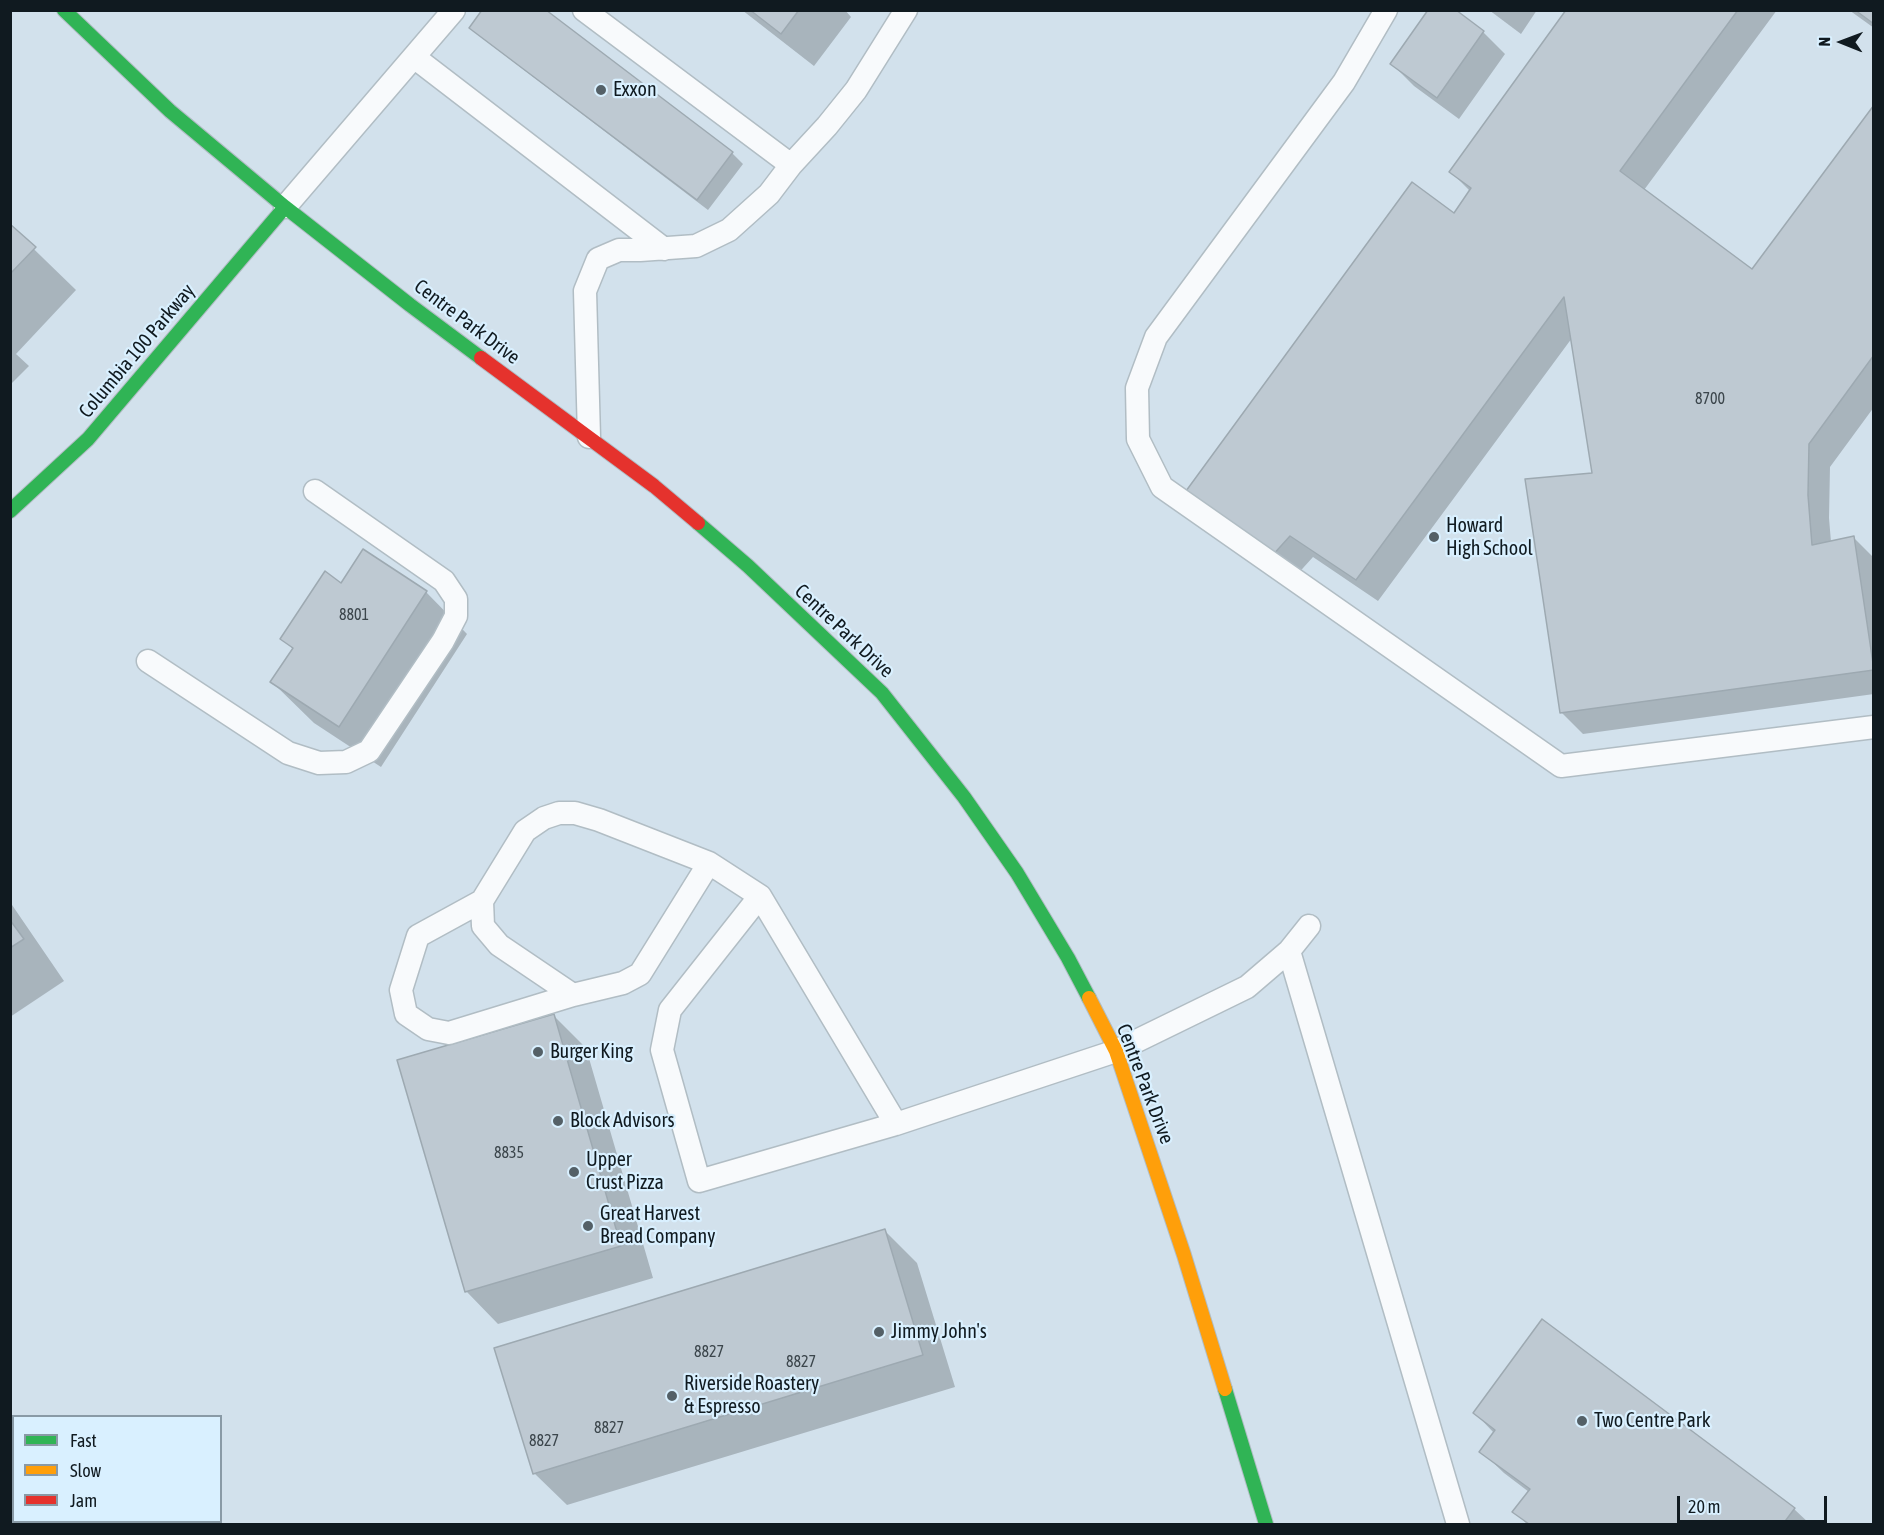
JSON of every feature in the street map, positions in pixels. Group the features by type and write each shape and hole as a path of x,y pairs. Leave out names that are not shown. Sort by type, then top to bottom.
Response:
{"street":[{"name":"Centre Park Drive","path":"64,10 170,111 285,207 410,304 654,486 748,566 882,693 964,797 1017,873 1068,958 1116,1051 1184,1255 1266,1524"},
{"name":"Columbia 100 Parkway","path":"10,511 88,439 285,207"}],"lane":[{"path":"285,207 454,10"},
{"path":"584,10 791,165"},
{"path":"589,437 585,291 598,259 619,250 696,246 729,230 769,194 856,90 906,10"},
{"path":"1386,10 1344,82 1156,337 1137,388 1138,439 1162,487 1561,766 1874,727"},
{"path":"414,57 664,249"},
{"path":"147,661 288,753 319,763 328,763 346,762 369,751 443,641 456,616 456,599 444,581 315,491"},
{"path":"710,863 640,974 623,983 573,995 449,1033 428,1029 406,1014 401,990 418,936 482,901 525,831 544,818 559,813 575,813 599,819 710,863 760,896 896,1124"},
{"path":"760,896 670,1010 662,1050 699,1181 896,1124 1116,1051 1247,987 1289,951 1309,927"},
{"path":"482,901 483,926 499,945 573,995"},
{"path":"1289,951 1458,1524"}],"building":[{"name":"Exxon","path":"482,10 546,10 733,152 697,200 469,28"},
{"path":"750,10 799,10 781,34"},
{"path":"1428,10 1456,10 1484,31 1437,98 1390,64"},
{"name":"Howard High School","path":"1566,10 1738,10 1620,171 1752,269 1874,105 1874,355 1809,444 1808,495 1812,545 1854,536 1874,670 1560,713 1525,479 1592,473 1564,297 1356,580 1290,536 1271,557 1186,491 1412,182 1454,213 1471,188 1449,172"},
{"path":"1855,10 1874,10 1874,24"},
{"path":"10,224 36,247 10,274"},
{"path":"363,549 427,591 339,727 270,682 293,648 280,639 325,571 341,583"},
{"path":"10,920 24,939 10,948"},
{"path":"554,1014 621,1246 465,1292 397,1060"},
{"path":"885,1229 923,1355 533,1474 494,1348"},
{"name":"Two Centre Park","path":"1542,1319 1795,1508 1783,1524 1529,1524 1512,1512 1530,1489 1479,1452 1495,1430 1473,1413"}],"traffic: fast":[{"path":"64,10 170,111 285,207 481,358"},
{"path":"10,511 88,439 285,207"},
{"path":"698,523 748,566 882,693 964,797 1017,873 1089,998"},
{"path":"1225,1389 1266,1524"}],"traffic: slow":[{"path":"1089,998 1116,1051 1184,1255 1225,1389"}],"traffic: jam":[{"path":"481,358 654,486 698,523"}],"place":[{"name":"Exxon","path":"601,90"},
{"name":"Howard High School","path":"1434,537"},
{"name":"Burger King","path":"538,1052"},
{"name":"Block Advisors","path":"558,1121"},
{"name":"Upper Crust Pizza","path":"574,1172"},
{"name":"Great Harvest Bread Company","path":"588,1226"},
{"name":"Jimmy John's","path":"879,1332"},
{"name":"Riverside Roastery & Espresso","path":"672,1396"},
{"name":"Two Centre Park","path":"1582,1421"}]}
